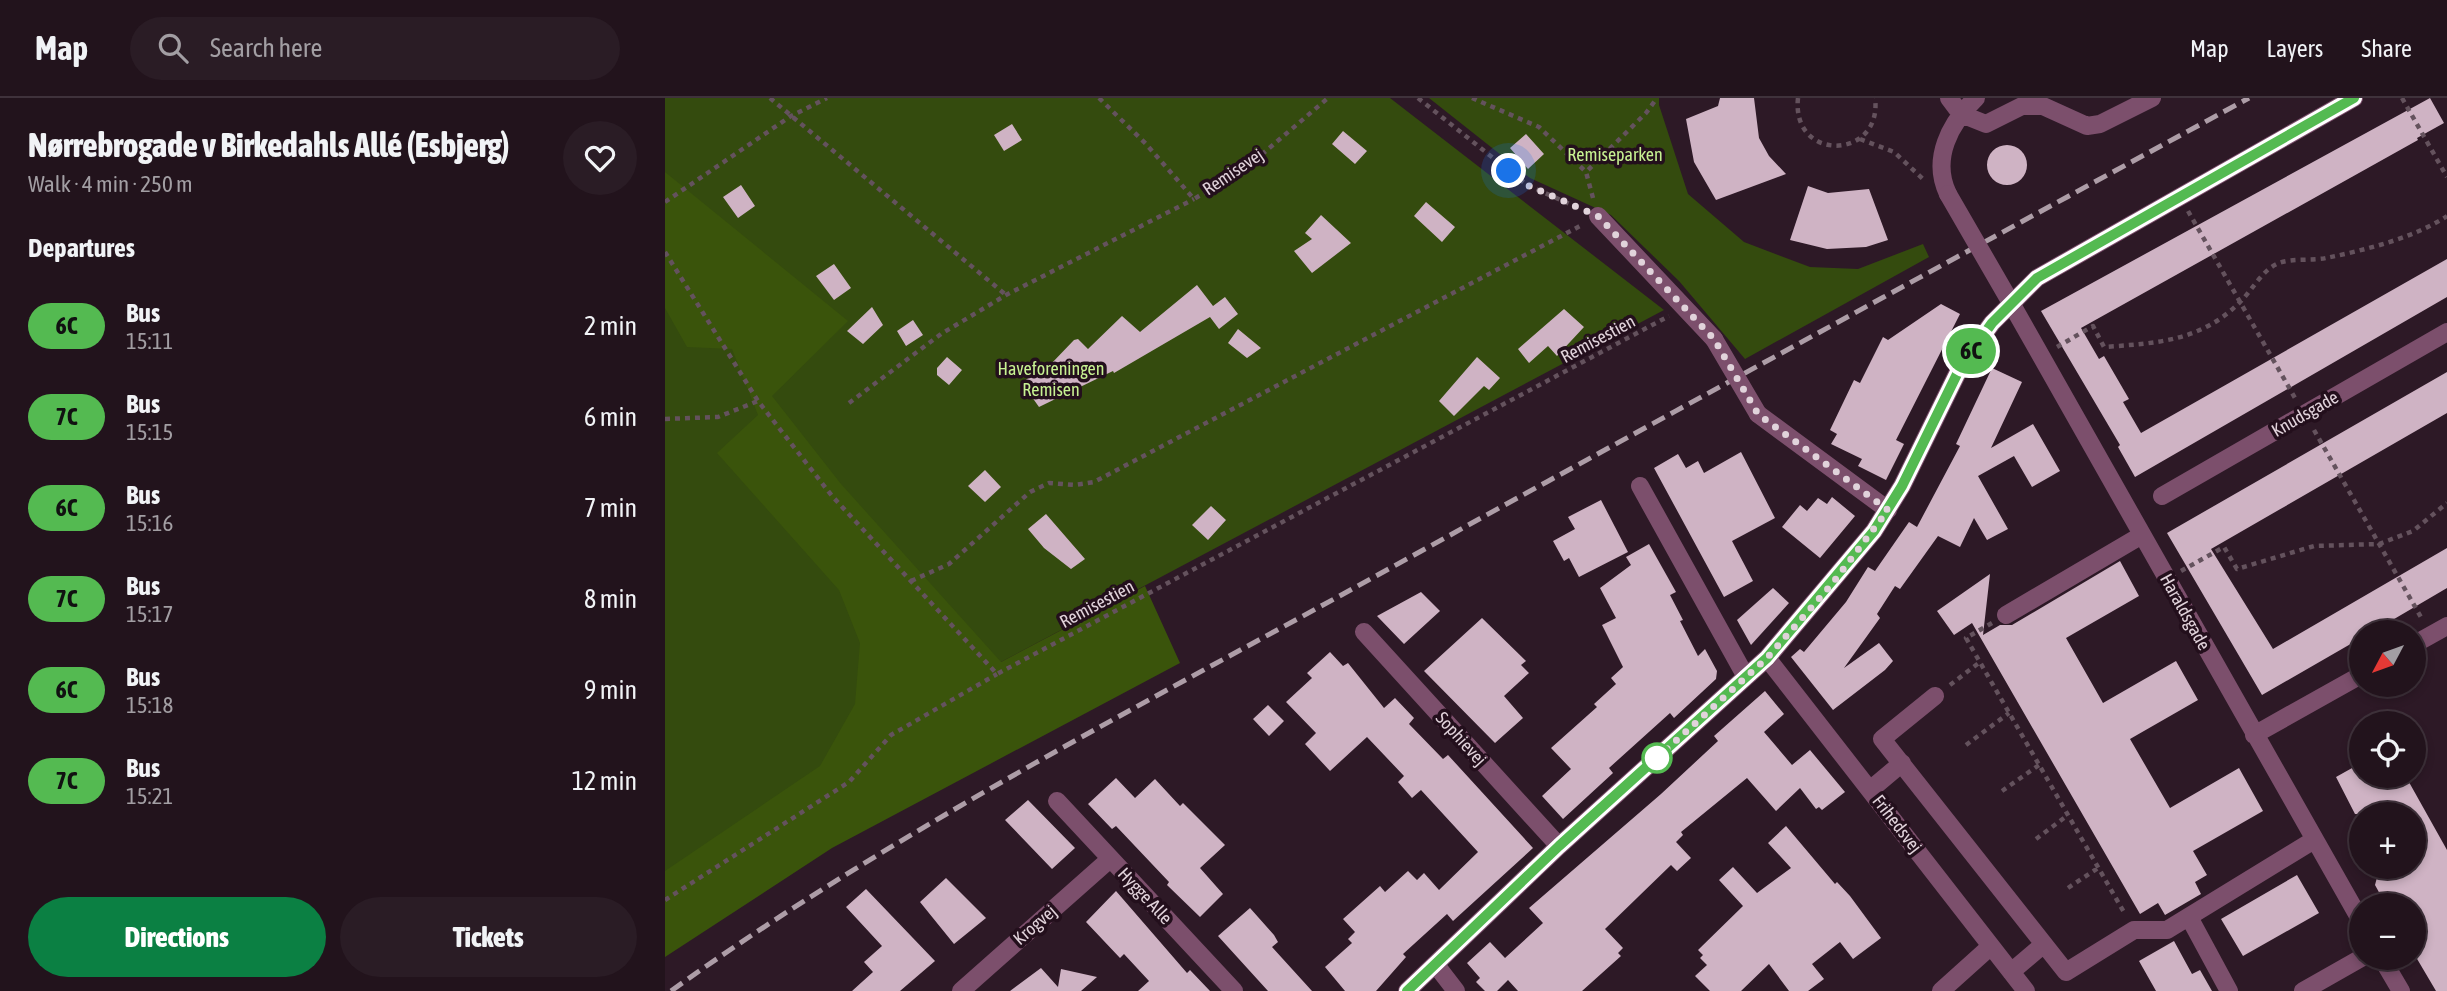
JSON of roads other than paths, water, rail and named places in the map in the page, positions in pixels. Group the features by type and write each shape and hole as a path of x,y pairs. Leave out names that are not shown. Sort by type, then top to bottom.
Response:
{"street":[{"path":"1949,98 1961,114 1986,124 2022,106 2043,106 2087,126 2100,124 2153,98"},
{"name":"Haraldsgade","path":"1976,98 1961,114 1941,157 1941,174 1948,194 2349,900"},
{"path":"1407,991 1559,846 1767,658 1832,584 1888,510 1961,366 2011,303 2037,278 2354,98"},
{"path":"1598,216 1714,339 1758,414 1888,510"},
{"name":"Knudsgade","path":"2162,496 2447,332"},
{"path":"1640,486 1746,677"},
{"path":"2006,615 2141,535"},
{"path":"2426,638 2447,626"},
{"name":"Sophievej","path":"1364,632 1559,846"},
{"name":"Frihedsvej","path":"1767,658 2026,991"},
{"path":"2254,735 2349,682"},
{"path":"1935,696 1882,739 2066,972 2134,930 2167,930 2314,840"},
{"path":"1870,790 1902,763"},
{"name":"Hygge Alle","path":"1057,801 1234,991"},
{"name":"Krogvej","path":"961,991 1110,859"},
{"path":"2189,916 2229,991"},
{"path":"2011,971 2044,944"},
{"path":"1941,991 1991,946"},
{"path":"1436,965 1456,991"},
{"path":"2303,991 2349,965"},
{"path":"2389,970 2401,991"}],"railway":[{"path":"671,991 834,882 1002,782 2249,98"}],"park label":[{"name":"Remiseparken","path":"1615,155"},
{"name":"Haveforeningen Remisen","path":"1051,379"}]}
